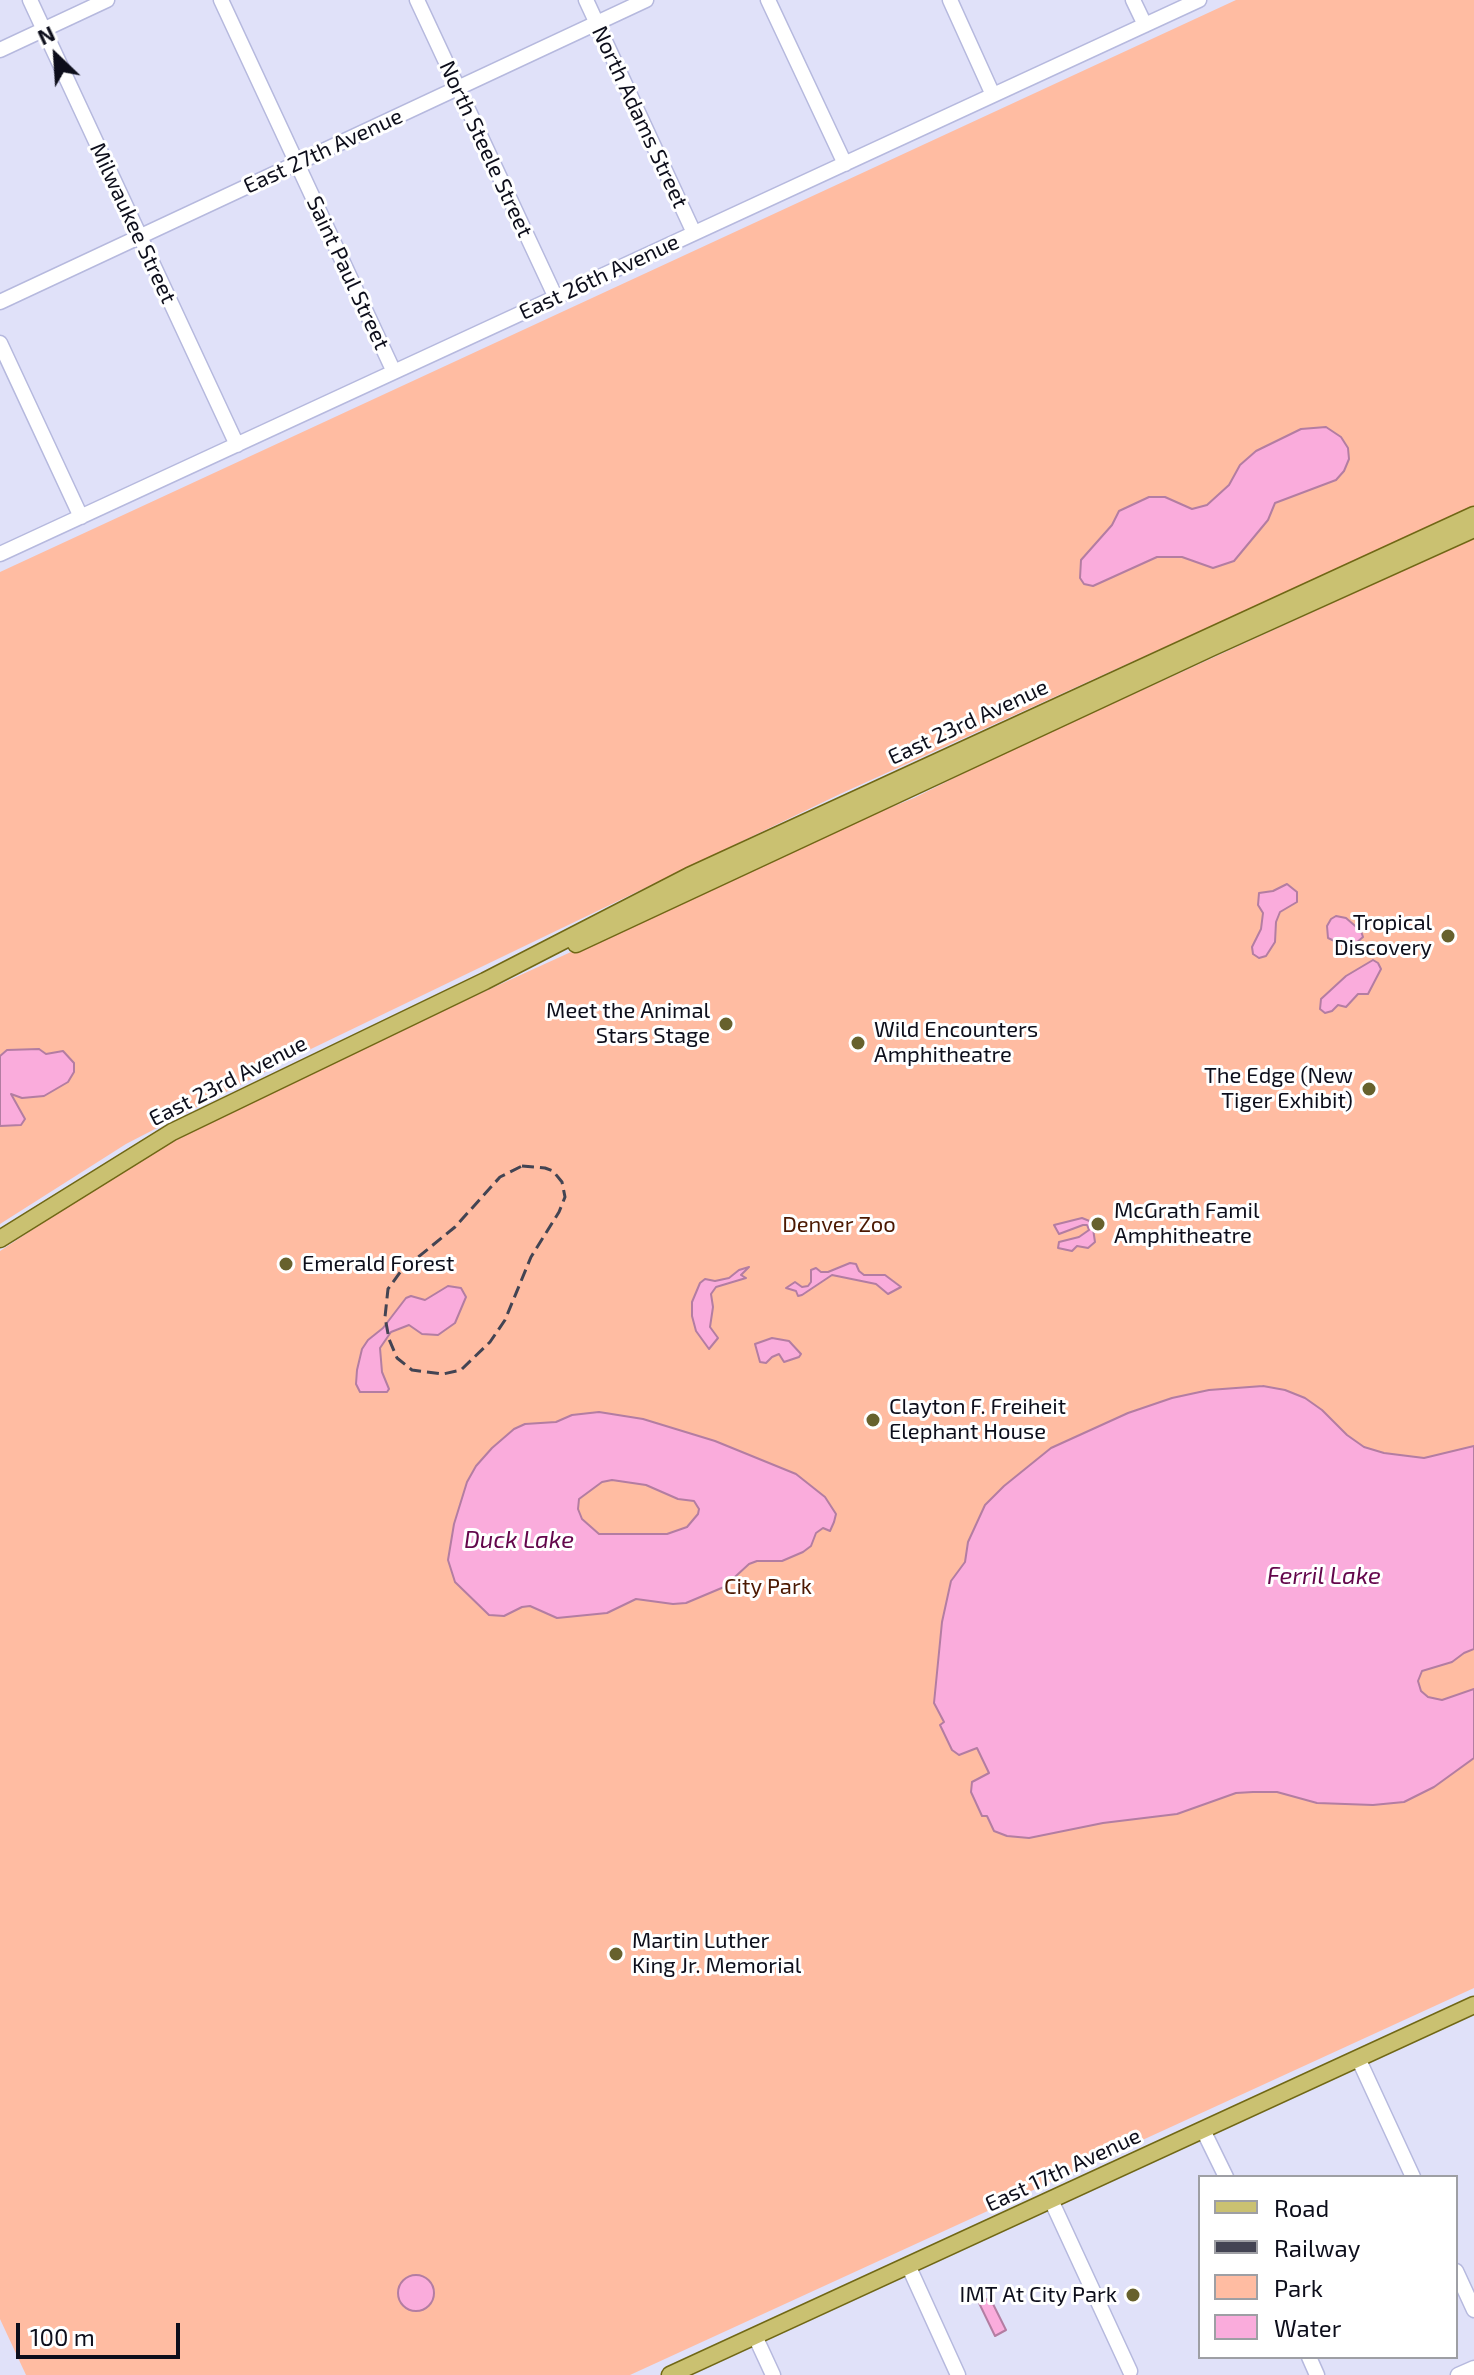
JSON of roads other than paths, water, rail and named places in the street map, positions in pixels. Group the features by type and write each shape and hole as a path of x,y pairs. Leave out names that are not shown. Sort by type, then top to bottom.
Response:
{"main road":[{"name":"East 23rd Avenue","path":"0,1239 172,1132 485,981 607,917 754,845 1474,515"},
{"name":"East 23rd Avenue","path":"485,981 617,925 767,853 1474,529"},
{"name":"East 17th Avenue","path":"670,2375 1474,2005"}],"street":[{"name":"Milwaukee Street","path":"30,0 237,445"},
{"path":"0,50 107,0"},
{"name":"Saint Paul Street","path":"221,0 394,372"},
{"name":"North Steele Street","path":"417,0 556,298"},
{"name":"North Adams Street","path":"586,0 694,233"},
{"name":"East 27th Avenue","path":"0,302 646,0"},
{"path":"768,0 845,164"},
{"path":"950,0 993,95"},
{"path":"1133,0 1145,25"},
{"name":"East 26th Avenue","path":"0,554 1199,0"},
{"path":"0,343 81,517"},
{"path":"1358,2058 1412,2175"},
{"path":"1203,2130 1225,2175"},
{"path":"1051,2200 1132,2374"},
{"path":"908,2265 958,2375"},
{"path":"1458,2275 1474,2310"},
{"path":"755,2336 773,2375"},
{"path":"1458,2375 1474,2368"}],"water":[{"path":"1326,427 1341,437 1348,448 1349,459 1344,471 1336,480 1275,503 1268,520 1234,561 1213,568 1182,557 1157,557 1093,586 1084,584 1080,578 1081,560 1112,525 1119,511 1149,497 1165,497 1192,509 1207,505 1229,485 1240,465 1256,451 1301,429"},
{"path":"1287,884 1297,892 1297,902 1280,912 1275,942 1266,956 1259,958 1253,954 1252,947 1261,929 1263,913 1258,905 1259,893"},
{"path":"1336,916 1346,918 1361,931 1363,937 1355,944 1345,946 1328,938 1327,926"},
{"path":"1373,960 1381,969 1368,994 1358,994 1346,1007 1338,1005 1325,1013 1320,1009 1321,999 1346,976"},
{"path":"39,1049 46,1054 63,1051 74,1063 74,1072 68,1082 44,1096 22,1098 11,1094 25,1119 21,1125 0,1126 0,1056 7,1050"},
{"path":"1082,1218 1092,1222 1095,1242 1088,1248 1077,1246 1072,1251 1058,1248 1059,1242 1079,1237 1089,1230 1087,1225 1083,1225 1059,1234 1054,1225"},
{"path":"850,1263 856,1264 864,1275 885,1275 901,1287 888,1294 876,1284 832,1275 802,1295 798,1296 796,1291 786,1288 795,1282 802,1287 808,1286 811,1270 816,1268 828,1272"},
{"path":"749,1267 741,1275 746,1278 716,1287 711,1294 710,1327 718,1338 709,1349 696,1331 692,1316 692,1302 700,1283 705,1279 715,1281 729,1278"},
{"path":"448,1286 461,1288 466,1297 455,1323 438,1335 422,1334 409,1325 391,1332 380,1348 382,1372 389,1389 387,1392 360,1392 356,1384 357,1370 362,1349 368,1340 383,1328 406,1298 411,1296 425,1300"},
{"path":"772,1338 789,1341 801,1354 784,1362 779,1354 766,1363 760,1362 755,1344"},
{"name":"Ferril Lake","path":"1263,1386 1305,1398 1364,1447 1384,1453 1424,1458 1474,1446 1474,1649 1452,1662 1422,1671 1418,1681 1421,1691 1428,1697 1442,1700 1474,1689 1474,1758 1434,1787 1404,1802 1373,1805 1317,1803 1277,1792 1236,1793 1177,1814 1103,1823 1029,1838 994,1831 987,1816 982,1816 971,1792 972,1782 989,1773 977,1748 959,1755 952,1750 940,1725 944,1722 934,1703 942,1622 951,1581 965,1562 968,1542 985,1505 1051,1448 1128,1413 1172,1398 1209,1390"},
{"name":"Duck Lake","path":"599,1412 643,1419 715,1441 796,1474 825,1497 836,1514 834,1522 830,1531 823,1528 816,1533 811,1546 803,1552 782,1561 749,1564 724,1587 686,1603 636,1599 607,1613 557,1618 530,1606 504,1616 489,1615 455,1582 448,1560 454,1524 467,1482 476,1466 514,1429 525,1424 556,1422 572,1415","holes":["612,1480 646,1485 678,1499 694,1501 699,1509 698,1514 687,1527 667,1534 599,1534 582,1519 578,1509 579,1499 602,1482"]},
{"path":"416,2275 428,2281 434,2293 428,2305 416,2311 404,2305 398,2293 404,2281"},
{"path":"990,2298 1006,2330 995,2336 979,2303"}],"railway":[{"path":"522,1166 553,1171 562,1182 565,1197 531,1257 505,1320 490,1342 461,1370 443,1374 412,1370 397,1358 389,1339 385,1317 388,1289 401,1271 455,1227 500,1177 522,1166"}],"place":[{"name":"Tropical Discovery","path":"1448,936"},
{"name":"Meet the Animal Stars Stage","path":"726,1024"},
{"name":"Wild Encounters Amphitheatre","path":"858,1043"},
{"name":"The Edge (New Tiger Exhibit)","path":"1369,1089"},
{"name":"McGrath Famil Amphitheatre","path":"1098,1224"},
{"name":"Emerald Forest","path":"286,1264"},
{"name":"Clayton F. Freiheit Elephant House","path":"873,1420"},
{"name":"Martin Luther King Jr. Memorial","path":"616,1954"},
{"name":"IMT At City Park","path":"1133,2295"}],"park label":[{"name":"Denver Zoo","path":"839,1225"},
{"name":"City Park","path":"768,1587"}]}
